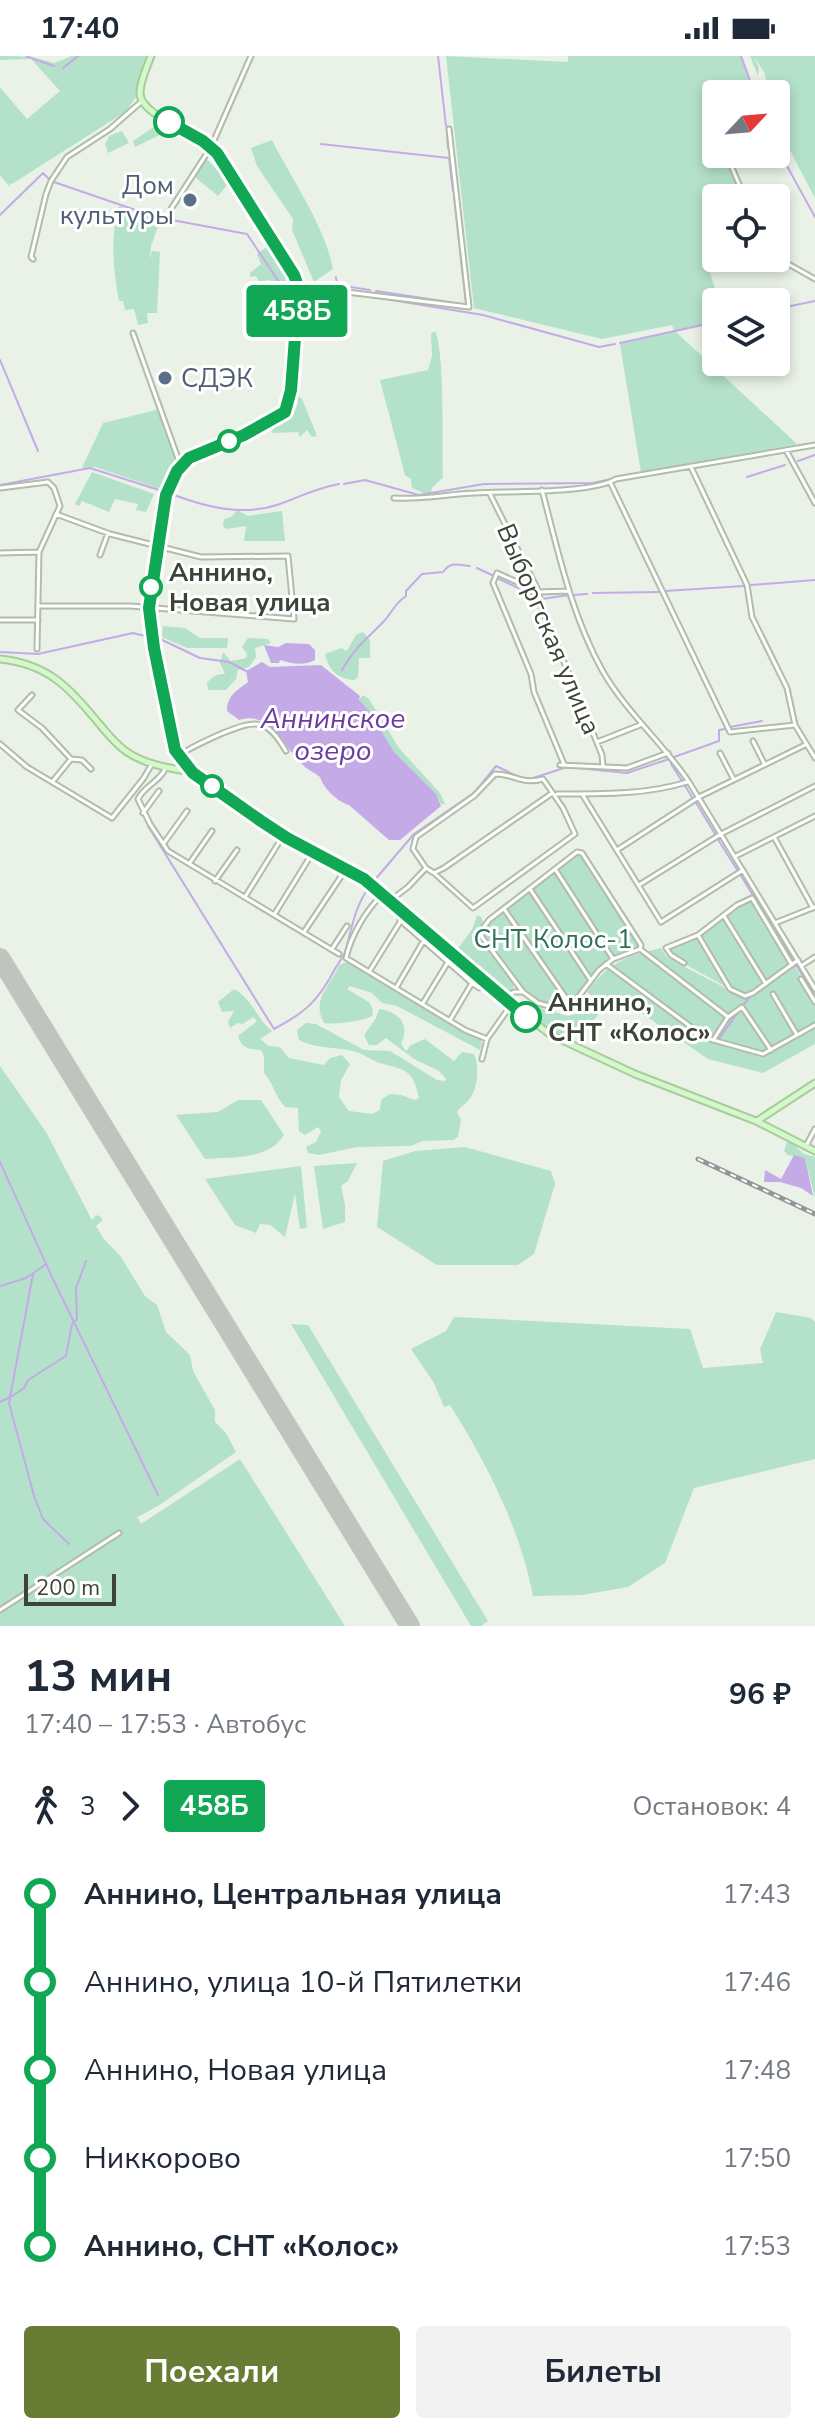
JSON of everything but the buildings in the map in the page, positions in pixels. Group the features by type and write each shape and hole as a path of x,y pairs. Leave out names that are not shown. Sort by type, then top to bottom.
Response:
{"main road":[{"path":"151,56 140,89 142,101 154,113 211,147 257,214 298,286 287,408 274,420 195,454 181,466 166,495 149,608 154,648 176,753 175,759 166,767"},
{"path":"0,659 27,664 60,680 73,691 112,739 134,757 193,773"},
{"path":"176,753 193,773 283,836 346,869 383,895 511,1005 557,1038 635,1074 756,1121 815,1151"},
{"path":"756,1121 815,1083"}],"street":[{"path":"171,209 211,147 251,56"},
{"path":"33,259 46,194 67,157 101,135 142,101"},
{"path":"298,286 469,307 449,129"},
{"path":"790,265 815,279"},
{"path":"133,333 181,466"},
{"path":"394,498 584,487 815,445"},
{"path":"786,450 815,503"},
{"path":"691,467 747,585 752,617 787,688 795,725 815,758"},
{"path":"0,488 48,482 54,488 60,506 39,552 37,649"},
{"path":"610,482 730,732 795,725"},
{"path":"542,490 580,628 598,661 640,725 668,753 699,797 815,989"},
{"name":"Выборгская улица","path":"490,493 539,592 541,606 597,742 603,766"},
{"path":"38,606 149,608 294,620 288,556 217,559 156,547 56,514"},
{"path":"100,555 108,533"},
{"path":"0,553 39,552"},
{"path":"569,591 539,592 497,573 493,583 531,674 534,692 562,765 633,767 668,753"},
{"path":"0,620 38,620"},
{"path":"32,695 18,710 42,728 71,759 82,760 91,769"},
{"path":"176,753 244,723 261,724 269,729 286,751"},
{"path":"597,742 640,725"},
{"path":"753,741 764,764"},
{"path":"0,744 27,767 112,818 152,764"},
{"path":"617,850 699,797 806,744"},
{"path":"720,753 734,780"},
{"path":"52,782 71,759"},
{"path":"166,767 163,775 140,794 138,803 171,855 339,954"},
{"path":"495,774 528,783 543,779 554,794 575,834 473,908 426,868 413,849 416,837 474,796 495,774"},
{"path":"434,873 554,794 665,789 689,782"},
{"path":"639,885 721,834 815,786"},
{"path":"143,813 159,791"},
{"path":"582,794 661,922 743,870"},
{"path":"163,844 187,811"},
{"path":"735,856 812,817 815,827"},
{"path":"188,865 212,831"},
{"path":"244,898 283,836"},
{"path":"774,836 814,907 775,923"},
{"path":"215,881 237,850"},
{"path":"274,915 313,852"},
{"path":"580,852 640,941 640,949 606,964 583,993 569,1003 549,1006 538,1003 523,992 482,937 481,931 504,909 580,852"},
{"path":"390,901 426,868"},
{"path":"304,933 346,869"},
{"path":"555,869 613,959"},
{"path":"530,889 591,980"},
{"path":"383,895 373,904 351,939 346,958 487,1039"},
{"path":"684,963 666,948 698,935 737,905 752,898 792,965"},
{"path":"504,909 569,1003"},
{"path":"369,972 405,913"},
{"path":"724,915 766,984"},
{"path":"400,920 472,983 479,988 485,983"},
{"path":"332,949 347,926"},
{"path":"698,935 730,989 745,996 798,960"},
{"path":"396,988 424,940"},
{"path":"640,949 728,1017"},
{"path":"801,966 815,957"},
{"path":"422,1004 448,962"},
{"path":"606,964 706,1038 763,1054 815,1025"},
{"path":"801,979 815,1002"},
{"path":"450,1020 472,983"},
{"path":"504,998 514,992 523,992"},
{"path":"773,994 797,1035"},
{"path":"482,1059 487,1039 511,1005"},
{"path":"714,1039 728,1017 742,1007 771,1050"},
{"path":"806,1146 815,1129"},
{"path":"0,1610 119,1533"}],"green space":[{"path":"0,56 26,57 54,63 72,56 148,56 137,96 125,112 10,183 10,187 0,175 0,87 27,119 60,91 31,59 0,60"},
{"path":"446,56 568,62 568,56 741,56 750,80 702,80 702,168 736,168 742,184 702,184 702,272 710,272 715,288 702,288 702,326 676,332 702,356 702,376 724,376 797,444 641,473 620,344 674,331 672,325 602,339 474,308"},
{"path":"750,56 815,56 815,198 790,149 790,80 766,80 754,57 759,68 758,76"},
{"path":"161,122 166,125 164,133 135,147 133,141"},
{"path":"122,131 129,143 108,153 105,144 109,136"},
{"path":"272,140 329,253 333,269 314,282 292,230 293,219 257,166 251,148"},
{"path":"205,157 229,183 218,196 196,178"},
{"path":"119,206 160,221 151,246 150,260 152,251 160,252 157,313 147,313 148,323 138,325 134,309 125,310 123,301 119,301 113,254"},
{"path":"265,248 276,251 286,268 288,287 282,292 288,301 287,315 284,315 282,296 270,280 259,282 256,276 250,277 250,273 261,264 257,254"},
{"path":"435,331 442,379 443,477 432,488 430,496 412,488 411,479 405,475 380,380 428,370 432,356 431,334"},
{"path":"296,394 302,399 317,436 312,437 307,430 300,437 298,432 272,433 273,425 292,408 295,410 298,403"},
{"path":"160,409 179,466 166,491 95,467 82,468 103,423"},
{"path":"92,472 154,494 146,512 136,510 138,504 115,499 109,512 82,501 79,506 75,504"},
{"path":"237,510 248,516 282,511 285,541 244,541 246,526 226,529 223,526 224,519"},
{"path":"163,626 185,628 200,638 228,638 227,648 187,648 162,637"},
{"path":"363,632 370,640 370,658 359,658 358,677 354,680 338,676 331,669 325,654 341,648 347,651 356,635"},
{"path":"248,638 268,639 271,643 255,648 256,657 249,667 238,670 236,679 226,690 208,690 207,683 211,679 225,674 220,663 223,652 231,661 246,658 242,647"},
{"path":"363,695 369,699 399,748 440,793 445,804 441,804 394,752 359,700"},
{"name":"СНТ Колос-1","path":"580,853 640,946 626,950 603,964 581,991 570,999 542,1003 528,994 515,977 513,990 504,994 456,951 473,928 477,915 485,926"},
{"path":"751,900 790,965 744,995 670,956 665,949 696,936"},
{"path":"661,948 675,962 747,999 795,967 815,999 815,1044 763,1073 708,1059 617,996 602,1004 587,992 603,973 619,962"},
{"path":"347,962 482,1041 480,1050 397,1006 382,1003 372,993 350,986 347,989 369,1002 372,1016 349,1022 324,1023 320,1007 323,994 339,965"},
{"path":"234,989 272,1031 260,1039 269,1046 280,1047 289,1058 324,1065 330,1058 342,1055 350,1064 341,1080 339,1097 349,1111 372,1114 380,1110 381,1100 389,1094 415,1100 419,1098 414,1081 407,1072 359,1053 299,1040 297,1030 306,1023 316,1024 364,1050 390,1051 437,1080 446,1079 439,1071 414,1059 386,1038 377,1045 369,1045 364,1035 379,1009 393,1013 401,1020 404,1037 401,1044 406,1051 411,1045 425,1039 454,1061 462,1052 474,1054 476,1086 471,1098 457,1112 461,1120 458,1137 453,1140 423,1141 410,1146 357,1147 319,1155 308,1153 306,1147 316,1142 321,1131 318,1127 305,1135 299,1131 298,1108 285,1107 279,1098 264,1073 261,1050 246,1048 242,1044 238,1036 257,1021 253,1017 230,1028 228,1022 234,1011 222,1012 218,1002"},
{"path":"526,1004 568,1016 594,1009 599,1010 599,1014 589,1026 581,1023 571,1038 564,1040 521,1010 521,1006"},
{"path":"0,1066 46,1132 92,1220 96,1215 101,1217 102,1221 96,1226 103,1238 121,1257 145,1296 157,1305 166,1332 190,1355 193,1371 215,1410 215,1422 226,1433 236,1452 134,1519 138,1518 141,1524 240,1459 345,1626 0,1626"},
{"path":"238,1100 261,1100 284,1135 269,1149 259,1153 205,1159 176,1115 218,1112"},
{"path":"787,1142 804,1154 815,1157 815,1198 805,1158 788,1155 784,1151"},
{"path":"465,1147 551,1171 555,1184 534,1254 518,1265 437,1265 377,1227 383,1161 415,1151"},
{"path":"357,1163 348,1181 341,1186 345,1222 323,1229 314,1166"},
{"path":"301,1166 307,1228 300,1229 295,1194 285,1237 270,1225 260,1224 256,1233 235,1225 205,1179"},
{"path":"776,1312 811,1318 815,1322 815,1459 694,1488 665,1563 628,1587 582,1595 533,1596 520,1546 489,1473 450,1405 444,1407 434,1383 411,1349 446,1331 454,1317 690,1329 703,1368 763,1363 760,1349"},
{"path":"291,1324 308,1325 488,1621 481,1626 471,1626"}],"water":[{"path":"286,643 309,644 315,650 315,660 302,664 280,660 279,663 271,663 264,645 278,647"},
{"name":"Аннинское озеро","path":"262,662 270,667 321,665 360,696 359,700 394,752 436,794 441,806 400,840 389,840 332,794 320,777 304,766 269,725 250,718 239,720 227,711 230,698 248,682 246,671"},
{"path":"794,1155 805,1158 813,1196 801,1188 780,1182 764,1182 765,1170 781,1179"}],"waterway":[{"path":"26,56 54,66"},
{"path":"63,68 78,56"},
{"path":"438,56 446,126"},
{"path":"741,56 750,80"},
{"path":"447,135 448,148"},
{"path":"321,144 449,158 453,191"},
{"path":"788,168 815,217"},
{"path":"0,215 43,173 51,181 156,217 247,234 281,285 294,293"},
{"path":"454,197 466,304"},
{"path":"336,277 337,285 370,290"},
{"path":"376,291 462,304"},
{"path":"301,292 331,293"},
{"path":"291,316 292,293"},
{"path":"336,293 362,296"},
{"path":"367,296 483,315 599,347 615,344"},
{"path":"790,306 815,301"},
{"path":"290,327 291,319"},
{"path":"620,343 702,325"},
{"path":"288,370 290,330"},
{"path":"0,360 38,451"},
{"path":"798,461 815,455"},
{"path":"747,477 785,465"},
{"path":"0,485 90,468 162,491"},
{"path":"344,484 365,480 419,495 484,484 593,483 611,479"},
{"path":"171,494 225,509 252,510 339,484"},
{"path":"342,670 356,649 385,620 422,574 443,572 452,565 470,566"},
{"path":"477,568 494,576"},
{"path":"497,578 537,597"},
{"path":"751,585 815,580"},
{"path":"665,591 744,586"},
{"path":"593,593 659,592"},
{"path":"573,595 587,594"},
{"path":"542,599 569,595"},
{"path":"0,652 38,654 133,633 149,637"},
{"path":"156,637 200,658 229,662 246,671"},
{"path":"730,727 762,721"},
{"path":"674,757 719,741 719,730 725,729"},
{"path":"527,780 567,767 627,773 669,759"},
{"path":"671,764 682,781"},
{"path":"373,882 414,834 475,792 496,766 521,778"},
{"path":"643,792 684,784 693,799"},
{"path":"695,801 715,834"},
{"path":"148,826 274,1029 295,1017 317,998 344,954 357,911 369,887"},
{"path":"717,838 738,871"},
{"path":"740,874 793,961"},
{"path":"758,991 796,965 815,995"},
{"path":"743,1005 752,995"},
{"path":"719,1039 741,1008"},
{"path":"0,1162 158,1495"},
{"path":"0,1402 66,1356 72,1324 77,1319 76,1288 86,1261"},
{"path":"0,1286 26,1278 45,1265"},
{"path":"33,1274 9,1403 43,1519 69,1544"}],"runway":[{"path":"0,958 410,1626"}],"railway":[{"path":"698,1159 815,1214"}],"bus line":[{"name":"458Б","path":"169,122 203,141 217,153 298,286 287,408 274,420 189,458 177,471 166,495 149,608 175,750 193,773 261,821 364,879 526,1017"}],"place":[{"name":"Дом культуры","path":"190,200"},
{"name":"СДЭК","path":"165,378"},
{"name":"Аннино, Новая улица","path":"151,587"},
{"name":"Аннино, СНТ «Колос»","path":"526,1017"}]}
